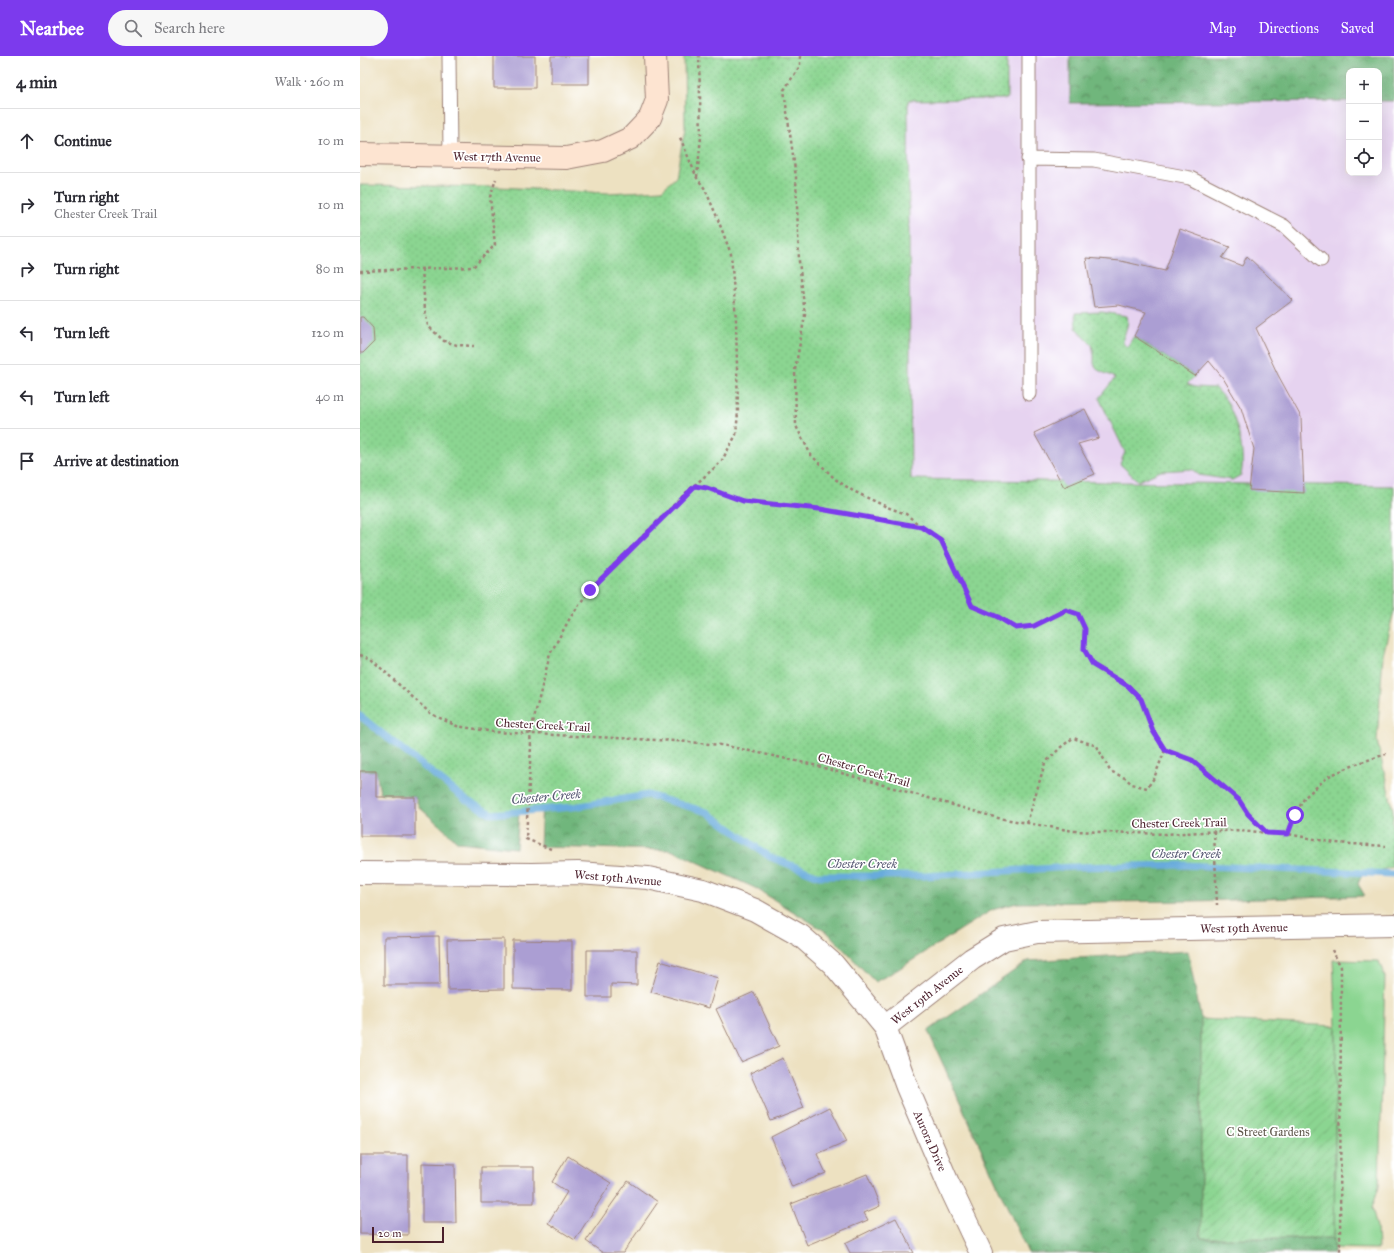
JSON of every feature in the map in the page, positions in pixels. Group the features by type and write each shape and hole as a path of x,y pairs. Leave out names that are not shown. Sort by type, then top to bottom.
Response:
{"main road":[{"name":"West 17th Avenue","path":"360,154 566,158 603,151 631,138 650,118 657,100 655,56"}],"street":[{"name":"West 19th Avenue","path":"360,873 578,873 648,878 703,890 755,910 801,936 832,964 885,1027 972,959 1004,939 1037,932 1394,925"},
{"name":"Aurora Drive","path":"885,1027 907,1087 981,1253"}],"lane":[{"path":"449,56 450,156"},
{"path":"1029,56 1029,394"},
{"path":"1028,159 1094,160 1190,178 1284,226 1321,260"}],"path":[{"path":"697,178 701,137 699,56"},
{"path":"800,56 800,66 784,90 796,177 799,261 805,315 794,370 796,426 811,454 835,479 853,491 906,514 941,540 972,606 998,617 1016,628 1034,626 1066,610 1078,614 1085,629 1084,649 1093,665 1128,686 1141,699 1153,731 1165,750 1192,760 1239,800 1248,814 1267,833"},
{"path":"526,839 531,746 530,735 550,654 570,618 590,590 721,462 736,435 738,412 736,320 731,254 705,189 697,178 679,134"},
{"path":"360,272 473,267 495,245 490,197 497,176"},
{"path":"422,269 425,310 428,326 444,340 457,344 474,346"},
{"path":"695,486 707,488 743,501 820,509 922,527"},
{"name":"Chester Creek Trail","path":"360,655 372,659 431,714 457,726 494,732 530,735 676,741 722,745 810,764 998,818 1074,831 1165,834 1241,830 1288,834 1335,843 1386,846"},
{"path":"1027,823 1045,762 1060,747 1073,738 1097,746 1110,771 1125,778 1132,784 1148,788 1154,778 1165,750"},
{"path":"1288,834 1295,815 1305,797 1329,776 1359,762 1386,754"},
{"path":"1214,831 1217,885"},
{"path":"1332,950 1341,967 1340,1253"}],"shaded area":[{"path":"1007,56 1070,56 1070,103 1346,101 1346,176 1382,176 1382,101 1394,101 1394,486 911,479 908,100 1007,99"}],"green space":[{"path":"684,56 1007,56 1007,99 908,100 911,479 1394,486 1394,611 1383,655 1377,741 1393,810 1392,867 1373,873 1182,865 1072,867 924,876 819,876 770,857 707,812 648,795 573,807 492,814 466,800 360,716 360,185 499,187 608,193 662,190 676,177 685,128"},
{"path":"1070,56 1394,56 1394,101 1382,101 1382,68 1346,68 1346,101 1070,103"},
{"path":"1102,312 1127,316 1128,323 1123,343 1127,347 1134,336 1195,376 1187,384 1195,387 1216,388 1226,400 1234,417 1240,437 1242,457 1241,475 1232,480 1199,475 1192,469 1161,471 1138,481 1120,464 1125,452 1099,398 1115,378 1098,370 1094,364 1092,345 1076,328 1075,313"},
{"path":"360,671 525,746 516,848 458,842 419,807 415,797 380,793 376,771 360,770"},
{"path":"544,750 1371,855 1358,884 1365,896 1195,901 1017,903 992,910 897,970 875,982 828,933 755,888 671,850 540,847"},
{"path":"1188,951 1201,1019 1201,1238 1334,1238 1334,1253 1028,1253 928,1031 1028,961"},
{"path":"1333,960 1379,961 1385,977 1379,1186 1372,1208 1377,1227 1378,1249 1334,1248 1336,1026"},
{"name":"C Street Gardens","path":"1201,1019 1336,1026 1334,1238 1201,1238"}],"building":[{"path":"494,56 535,56 535,88 494,88"},
{"path":"551,56 589,56 589,84 551,84"},
{"path":"1180,229 1230,247 1222,258 1242,266 1247,256 1293,300 1256,328 1278,375 1301,417 1304,493 1249,490 1254,449 1241,408 1223,378 1209,361 1195,376 1134,336 1146,312 1119,305 1094,307 1086,258 1121,261 1165,271"},
{"path":"360,317 363,317 373,328 374,342 363,353 360,353"},
{"path":"1085,409 1099,438 1078,444 1095,474 1064,487 1034,433"},
{"path":"360,771 376,771 376,797 415,797 415,836 360,836"},
{"path":"439,936 440,985 384,985 384,937"},
{"path":"504,939 504,989 448,990 447,940"},
{"path":"513,940 572,941 572,990 513,989"},
{"path":"587,950 637,950 637,985 611,984 611,997 587,997"},
{"path":"660,961 718,978 709,1008 651,992"},
{"path":"754,992 779,1046 741,1062 716,1009"},
{"path":"783,1058 804,1108 771,1121 750,1073"},
{"path":"830,1107 847,1141 817,1154 826,1173 792,1187 771,1137"},
{"path":"360,1155 408,1155 408,1235 360,1234"},
{"path":"568,1156 611,1183 575,1240 548,1223 567,1192 552,1182"},
{"path":"422,1163 455,1164 456,1223 422,1223"},
{"path":"481,1167 534,1167 534,1203 481,1203"},
{"path":"867,1174 880,1206 864,1213 868,1220 807,1245 791,1204"},
{"path":"628,1181 658,1202 623,1253 603,1253 586,1241"},
{"path":"896,1218 914,1253 850,1253 845,1243"}],"waterway":[{"name":"Chester Creek","path":"360,716 466,800 492,814 573,807 648,795 707,812 770,857 819,876 924,876 1072,867 1182,865 1394,874"}],"route":[{"path":"590,590 687,492 695,486 707,488 743,501 820,509 922,527 941,540 972,606 998,617 1016,628 1034,626 1066,610 1078,614 1085,629 1084,649 1093,665 1128,686 1141,699 1153,731 1165,750 1192,760 1239,800 1248,814 1267,833 1288,834 1295,815"}]}
